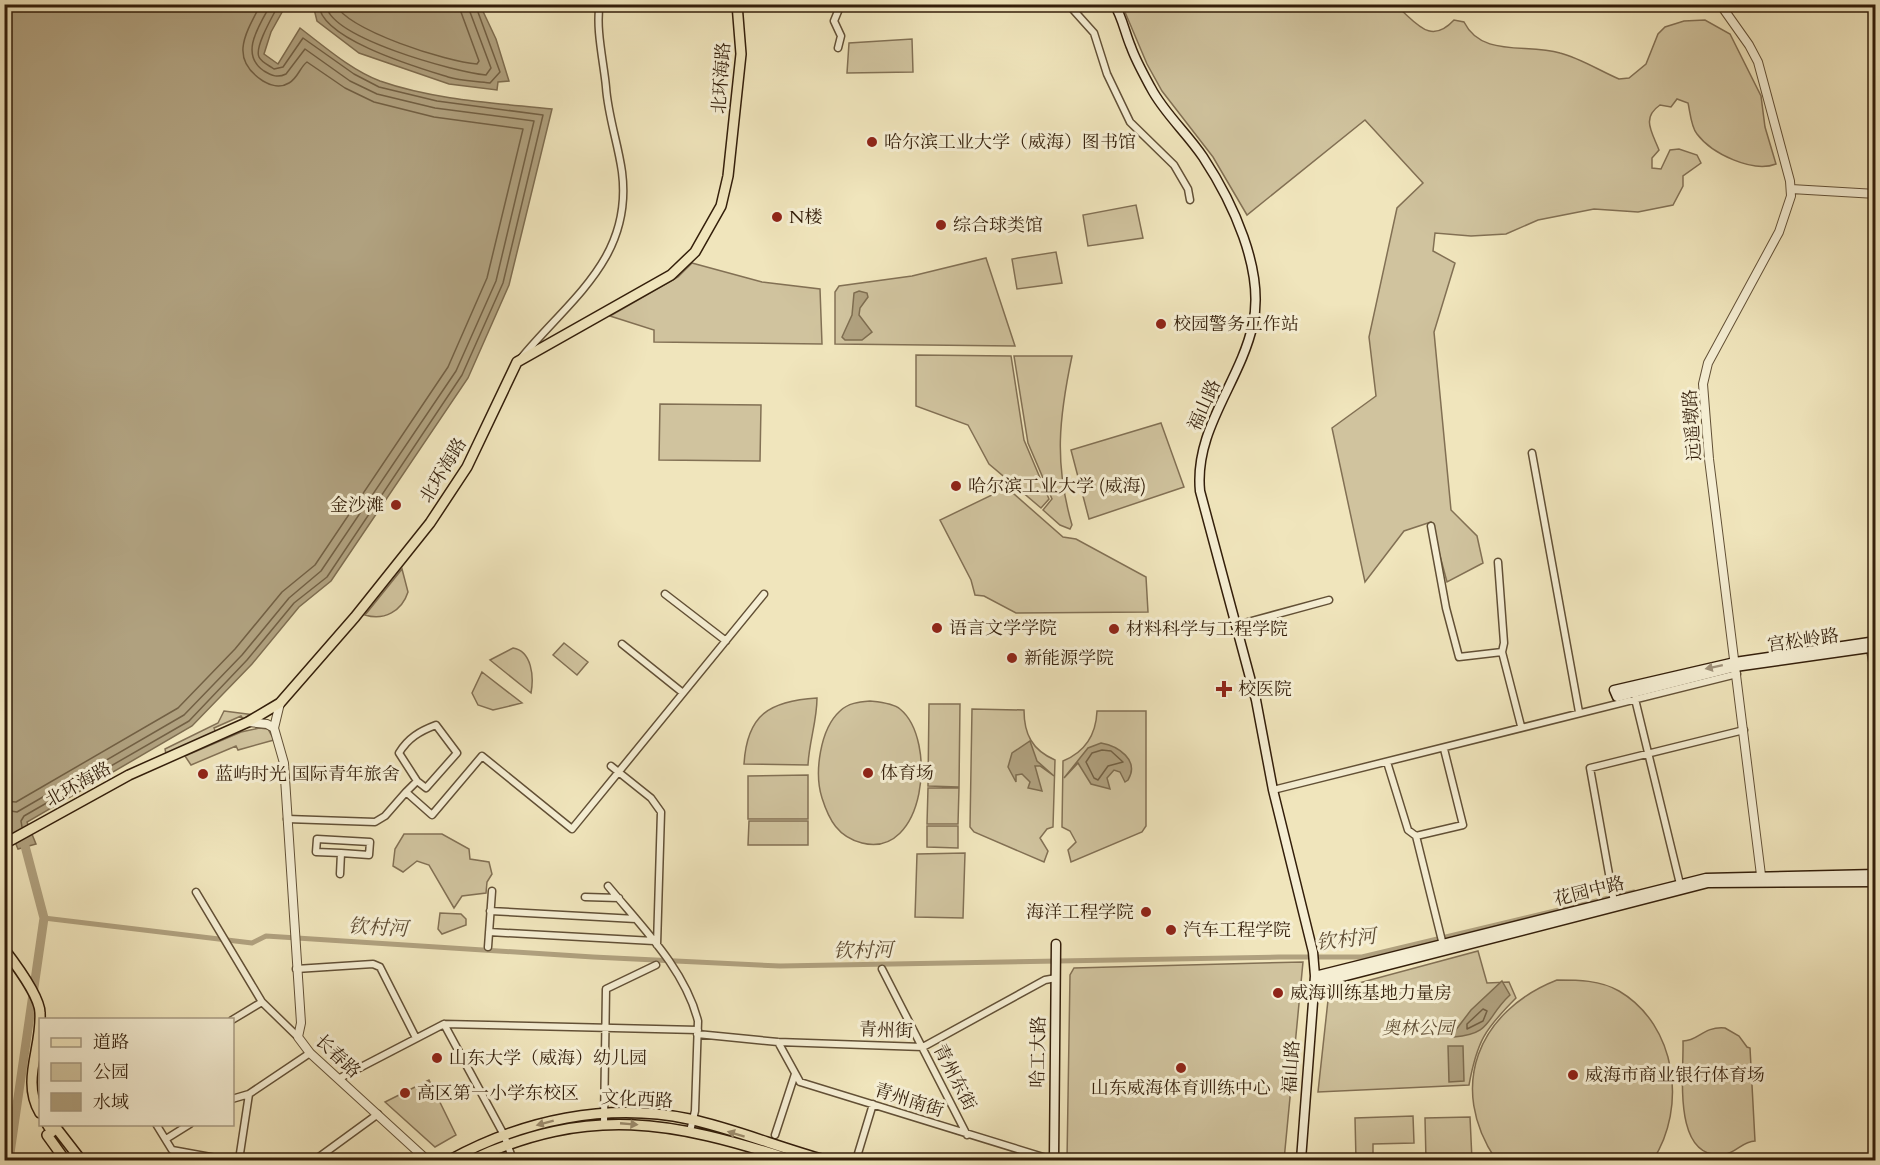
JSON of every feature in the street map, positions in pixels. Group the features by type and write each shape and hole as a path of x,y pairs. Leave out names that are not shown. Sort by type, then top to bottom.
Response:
{"main road":[{"name":"北环海路","path":"5,844 129,775 249,722 280,703 355,617 430,524 467,467 517,362 671,275 694,252 721,207 728,176 741,54 737,4"},
{"name":"福山路","path":"1114,4 1152,91 1204,158 1230,205 1245,240 1252,269 1253,323 1236,372 1207,431 1198,471 1200,492 1256,700 1273,790 1313,957 1315,980 1302,1161"},
{"name":"宫松岭路","path":"1736,668 1874,646"},
{"path":"1736,668 1617,697 1614,690 1736,668"},
{"name":"花园中路","path":"1315,980 1443,943 1613,899 1706,878 1875,874"},
{"path":"1315,980 1708,883 1875,882"},
{"name":"哈工大路","path":"1054,1161 1056,948"},
{"path":"4,949 38,1004 39,1018"},
{"path":"39,1029 32,1072 32,1092 39,1110"},
{"name":"文化西路","path":"450,1161 506,1140 540,1124 604,1112 657,1114 694,1120 788,1157"},
{"name":"文化西路","path":"471,1161 506,1140 604,1123 690,1131 788,1157 825,1161"},
{"path":"53,1129 65,1161"},
{"path":"53,1129 81,1161"}],"street":[{"path":"517,362 590,284 612,246 620,220 622,172 607,100 600,4"},
{"path":"838,48 841,36 834,21 842,4"},
{"path":"1068,4 1094,33 1107,74 1130,122 1174,165 1188,189 1190,200"},
{"path":"1720,4 1758,62 1791,189 1875,194"},
{"name":"远遥墩路","path":"1761,875 1709,459 1703,384 1708,363 1779,232 1791,189"},
{"path":"1532,453 1579,712"},
{"path":"1431,526 1446,608 1459,657 1502,652"},
{"path":"1498,562 1504,643 1502,652 1521,726"},
{"path":"665,594 726,641"},
{"path":"406,792 432,815 482,756 572,829 764,594"},
{"path":"1237,625 1329,600"},
{"path":"622,644 683,693"},
{"path":"1874,646 1875,682"},
{"path":"1273,790 1635,699 1736,668"},
{"path":"1635,699 1680,884"},
{"path":"280,703 274,728 284,763 287,819 375,822 385,816 417,782"},
{"path":"249,722 267,724 274,728"},
{"path":"436,725 457,753 426,788 417,782 399,753 412,737 436,725"},
{"path":"1613,899 1590,768 1744,730"},
{"path":"1416,836 1463,825 1444,748"},
{"path":"1387,762 1408,830 1416,836 1443,943"},
{"path":"611,766 651,798 661,812 656,944"},
{"name":"长春路","path":"287,819 301,1023 298,1037 310,1053 340,1078 427,1161"},
{"path":"316,839 370,842 369,855 341,854 316,852 316,839"},
{"path":"340,874 341,854"},
{"path":"609,886 667,959 695,1007 698,1032 694,1120 690,1131"},
{"path":"488,948 492,891"},
{"path":"196,892 262,1002 298,1037"},
{"path":"585,897 619,898"},
{"path":"490,910 636,919"},
{"path":"489,932 656,944"},
{"path":"296,969 373,964 380,967 416,1038"},
{"path":"604,1123 606,989 656,965"},
{"name":"青州东街","path":"882,969 967,1135"},
{"name":"青州街","path":"340,1078 444,1024 605,1027 698,1032 778,1042 923,1047 1045,980 1056,978"},
{"path":"234,1019 262,1002"},
{"path":"444,1024 506,1140 513,1161"},
{"path":"774,1135 795,1074 778,1042"},
{"path":"234,1098 249,1094 310,1053"},
{"name":"青州南街","path":"795,1074 800,1082 1054,1161"},
{"path":"239,1161 249,1094"},
{"path":"856,1161 873,1104"},
{"path":"315,1161 378,1114"},
{"path":"157,1126 172,1149 227,1161"},
{"path":"166,1139 188,1126"},
{"path":"788,1139 788,1157"}],"green space":[{"path":"1122,5 1395,5 1416,23 1430,31 1445,28 1454,20 1464,22 1482,41 1506,47 1560,53 1619,79 1629,78 1646,64 1658,34 1665,27 1684,21 1705,20 1730,34 1761,96 1765,127 1776,164 1756,166 1745,164 1712,148 1695,131 1688,103 1677,99 1671,107 1660,105 1654,110 1649,120 1659,150 1652,158 1652,168 1661,169 1670,150 1679,149 1697,155 1701,163 1683,176 1683,186 1673,205 1638,212 1594,209 1538,220 1506,234 1471,236 1435,233 1433,251 1455,263 1434,332 1451,510 1477,536 1483,563 1447,582 1431,522 1404,531 1365,582 1332,428 1376,396 1369,337 1397,208 1423,183 1365,120 1247,215 1213,157 1162,91 1147,64"},
{"path":"912,39 913,72 847,73 849,43"},
{"path":"1136,205 1143,238 1088,246 1083,215"},
{"path":"1056,252 1062,283 1017,289 1012,259"},
{"path":"986,258 1015,346 835,344 835,292 839,286 912,276"},
{"path":"692,263 762,282 820,289 822,344 654,342 654,330 610,316 678,277"},
{"path":"916,355 1011,356 1024,440 1049,499 1041,508 989,464 968,425 916,406"},
{"path":"1014,356 1072,356 1060,440 1063,481 1072,525 1070,529 1060,525 1043,510 1052,499 1028,443"},
{"path":"660,404 761,405 760,461 659,460"},
{"path":"1161,423 1184,487 1089,519 1071,450"},
{"path":"998,480 1063,537 1076,539 1146,577 1148,612 1016,613 984,596 975,595 971,580 940,520 992,495 987,485"},
{"path":"402,569 408,592 397,609 379,617 365,615"},
{"path":"564,643 588,662 577,675 553,655"},
{"path":"513,648 519,650 528,659 532,673 531,693 490,660"},
{"path":"482,672 522,703 493,710 478,705 472,693"},
{"path":"817,698 808,765 744,764 750,733 764,713 786,703"},
{"path":"870,701 886,703 900,709 912,724 919,745 921,769 919,794 912,816 900,833 883,843 862,843 841,832 831,820 820,788 820,752 833,719 847,706"},
{"path":"929,704 960,704 959,787 928,786"},
{"path":"972,709 1024,710 1026,727 1031,740 1040,751 1055,760 1053,827 1047,829 1040,838 1048,851 1044,862 974,832 970,827"},
{"path":"224,711 255,715 243,719 241,716 214,728 216,733 166,754 165,749 218,723"},
{"path":"1097,711 1146,711 1146,826 1142,832 1071,862 1068,850 1076,842 1070,831 1062,827 1063,761 1077,753 1088,742 1092,735"},
{"path":"259,728 268,729 274,740 238,750 236,746 191,765 185,756 241,732"},
{"path":"808,775 808,819 748,819 748,776"},
{"path":"928,788 959,788 958,824 927,824"},
{"path":"749,821 808,821 808,845 748,845"},
{"path":"927,826 958,826 958,848 927,847"},
{"path":"404,834 442,834 469,849 470,859 489,862 492,874 487,882 486,893 462,896 454,908 429,865 417,861 403,872 393,866 395,849"},
{"path":"965,853 963,918 915,917 917,854"},
{"path":"440,913 461,914 466,919 466,925 442,934 438,929"},
{"name":"奥林公园","path":"1478,951 1487,983 1509,982 1516,998 1497,1018 1479,1046 1469,1085 1318,1092 1329,991"},
{"name":"山东威海体育训练中心","path":"1303,962 1284,1160 1067,1160 1070,975 1074,968"},
{"name":"威海市商业银行体育场","path":"1557,980 1589,981 1612,987 1639,1006 1654,1024 1664,1046 1670,1069 1672,1093 1670,1116 1664,1139 1653,1160 1496,1160 1481,1133 1474,1105 1473,1079 1478,1054 1490,1031 1507,1011 1530,994"},
{"path":"1725,1028 1739,1036 1750,1048 1755,1141 1722,1155 1706,1152 1695,1143 1688,1129 1684,1112 1683,1041 1693,1039 1711,1029"},
{"path":"429,1080 456,1135 435,1147 385,1102"},
{"path":"1413,1116 1414,1143 1373,1144 1373,1160 1356,1160 1355,1118"},
{"path":"1470,1117 1472,1160 1426,1160 1425,1118"}],"water":[{"path":"4,5 286,5 271,32 264,54 278,64 300,28 349,64 380,81 443,97 552,109 509,285 468,378 331,581 299,607 252,664 192,726 27,822 36,844 18,849 4,815"},
{"path":"313,5 480,5 496,39 509,81 498,82 497,90 449,84 359,53 317,21"},
{"path":"859,291 867,293 868,297 860,308 859,315 872,332 862,340 845,340 842,337 852,315 854,293"},
{"path":"1030,741 1037,761 1054,776 1040,766 1035,766 1042,791 1028,788 1030,782 1022,774 1016,775 1016,782 1008,767 1012,753"},
{"path":"1101,743 1114,747 1129,760 1131,773 1128,780 1125,782 1120,772 1114,770 1107,778 1110,789 1091,784 1078,763 1064,778 1088,748"},
{"path":"1502,981 1510,995 1487,1024 1476,1032 1454,1037 1452,1035 1471,1010"},
{"path":"1448,1046 1463,1046 1464,1081 1449,1082"}],"waterway":[{"path":"9,1160 44,918 25,846"},
{"name":"钦村河","path":"44,918 252,943 266,936 593,957 780,966 1362,957 1634,892"}],"place":[{"name":"哈尔滨工业大学（威海）图书馆","path":"872,142"},
{"name":"N楼","path":"777,217"},
{"name":"综合球类馆","path":"941,225"},
{"name":"校园警务工作站","path":"1161,324"},
{"name":"哈尔滨工业大学 (威海)","path":"956,486"},
{"name":"金沙滩","path":"396,505"},
{"name":"语言文学学院","path":"937,628"},
{"name":"材料科学与工程学院","path":"1114,629"},
{"name":"新能源学院","path":"1012,658"},
{"name":"校医院","path":"1224,689"},
{"name":"体育场","path":"868,773"},
{"name":"蓝屿时光 国际青年旅舍","path":"203,774"},
{"name":"海洋工程学院","path":"1146,912"},
{"name":"汽车工程学院","path":"1171,930"},
{"name":"威海训练基地力量房","path":"1278,993"},
{"name":"山东大学（威海）幼儿园","path":"437,1058"},
{"name":"山东威海体育训练中心","path":"1181,1068"},
{"name":"威海市商业银行体育场","path":"1573,1075"},
{"name":"高区第一小学东校区","path":"405,1093"}]}
